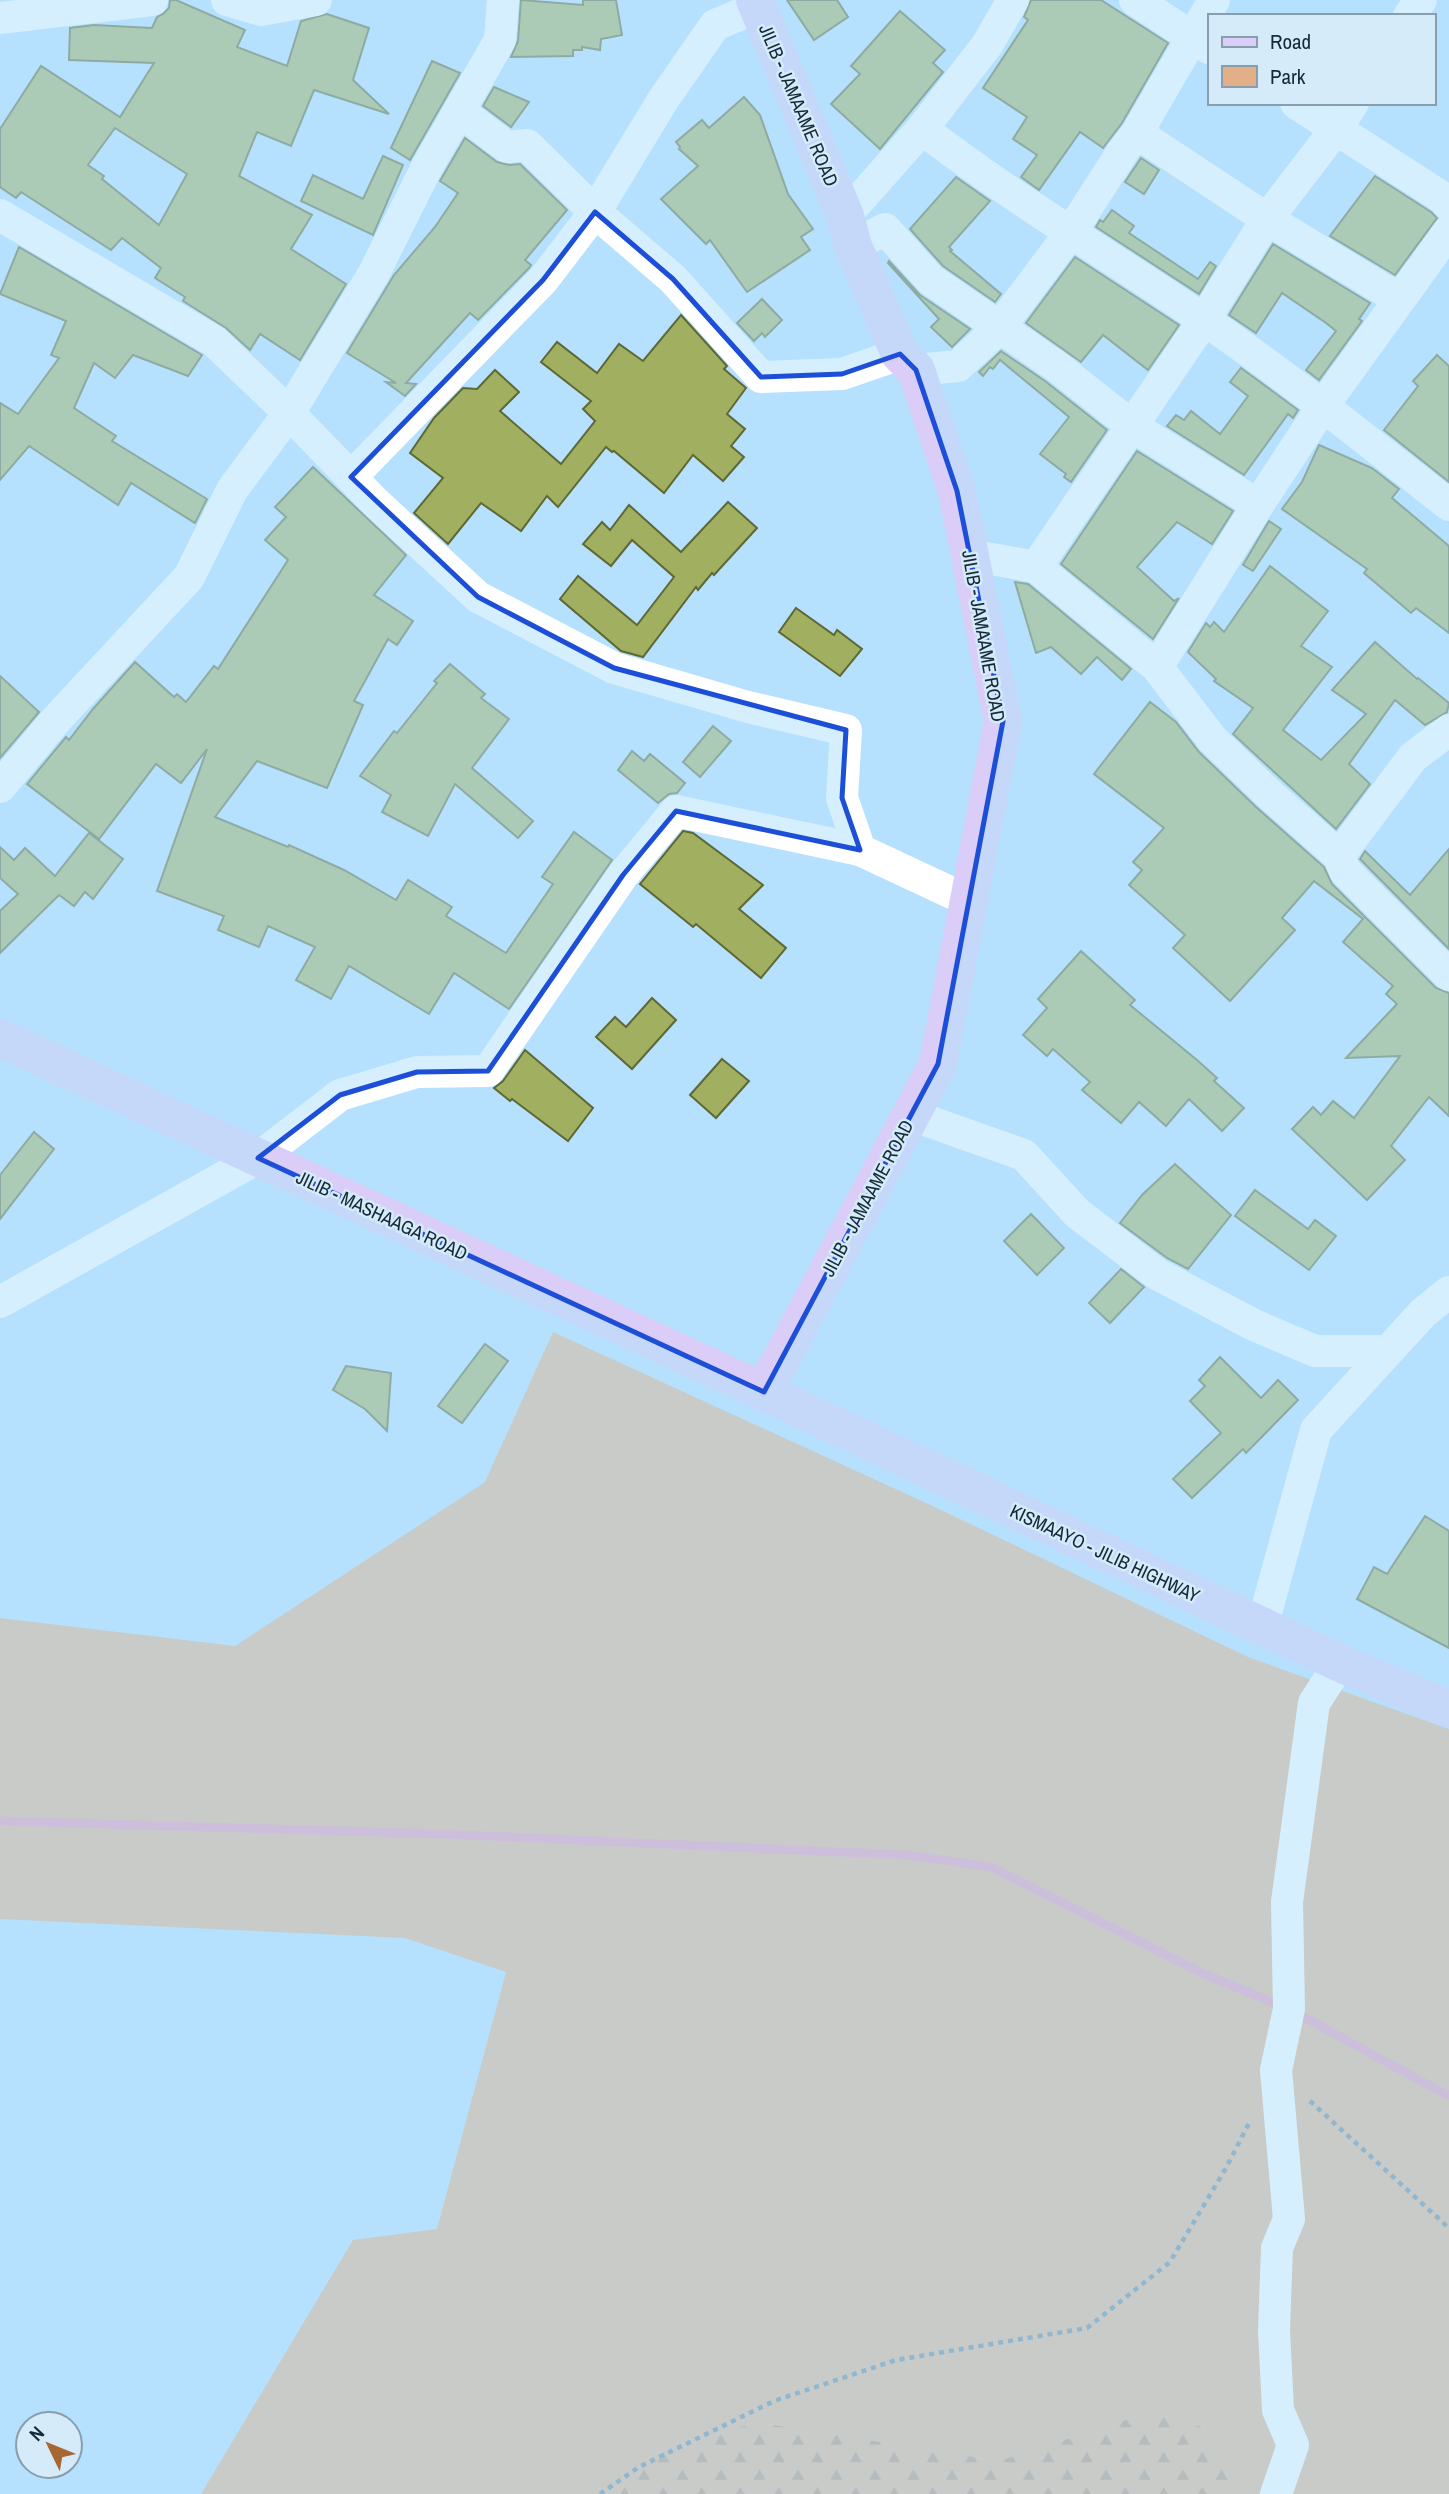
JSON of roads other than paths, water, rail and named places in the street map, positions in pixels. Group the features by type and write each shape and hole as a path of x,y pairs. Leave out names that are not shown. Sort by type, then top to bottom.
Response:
{"main road":[{"name":"JILIB - JAMAAME ROAD","path":"756,4 849,231 908,362 957,491 1003,721 938,1063 764,1392"},
{"name":"JILIB - MASHAAGA ROAD","path":"0,1038 764,1392"},
{"name":"KISMAAYO - JILIB HIGHWAY","path":"764,1392 1262,1627 1449,1709"}],"street":[{"path":"0,18 9,0"},
{"path":"0,18 152,0"},
{"path":"227,0 261,10 316,0"},
{"path":"0,787 55,721 189,577 232,490 289,413 374,273 427,167 500,40 503,0"},
{"path":"849,231 922,129 987,45 1013,0"},
{"path":"1135,0 1201,43"},
{"path":"351,477 543,279 595,212 663,100 715,25 756,4"},
{"path":"459,111 508,147 527,145 595,212 673,279 761,377 842,374 908,362 958,366 999,328 1071,232 1123,151 1201,43 1208,20"},
{"path":"1304,105 1345,116 1449,205"},
{"path":"1036,567 1204,320 1267,219 1345,116"},
{"path":"922,129 976,170 1204,320 1323,406 1449,505"},
{"path":"1137,133 1267,219 1399,299"},
{"path":"0,215 214,341 289,413 376,503 478,597 614,668 748,708 846,730 842,798 860,850"},
{"path":"849,231 885,229 931,280 1056,366 1132,426 1258,505"},
{"path":"1157,667 1323,406 1449,231"},
{"path":"970,555 1036,567 1157,667 1212,739 1339,856 1345,871 1449,975"},
{"path":"1339,856 1413,757 1449,730"},
{"path":"0,1302 258,1158 340,1095 417,1072 488,1071 623,875 676,811 860,850 969,901"},
{"path":"911,1115 1024,1155 1077,1213 1157,1275 1254,1325 1315,1351 1387,1351"},
{"path":"1262,1627 1316,1430 1423,1313 1449,1292"},
{"path":"1276,2494 1293,2445 1278,2410 1274,2330 1277,2248 1289,2219 1276,2070 1289,2009 1287,1902 1314,1703 1340,1663"}],"waterway":[{"path":"0,1821 444,1834 908,1855 991,1867 1204,1974 1289,2009 1449,2096"}]}
